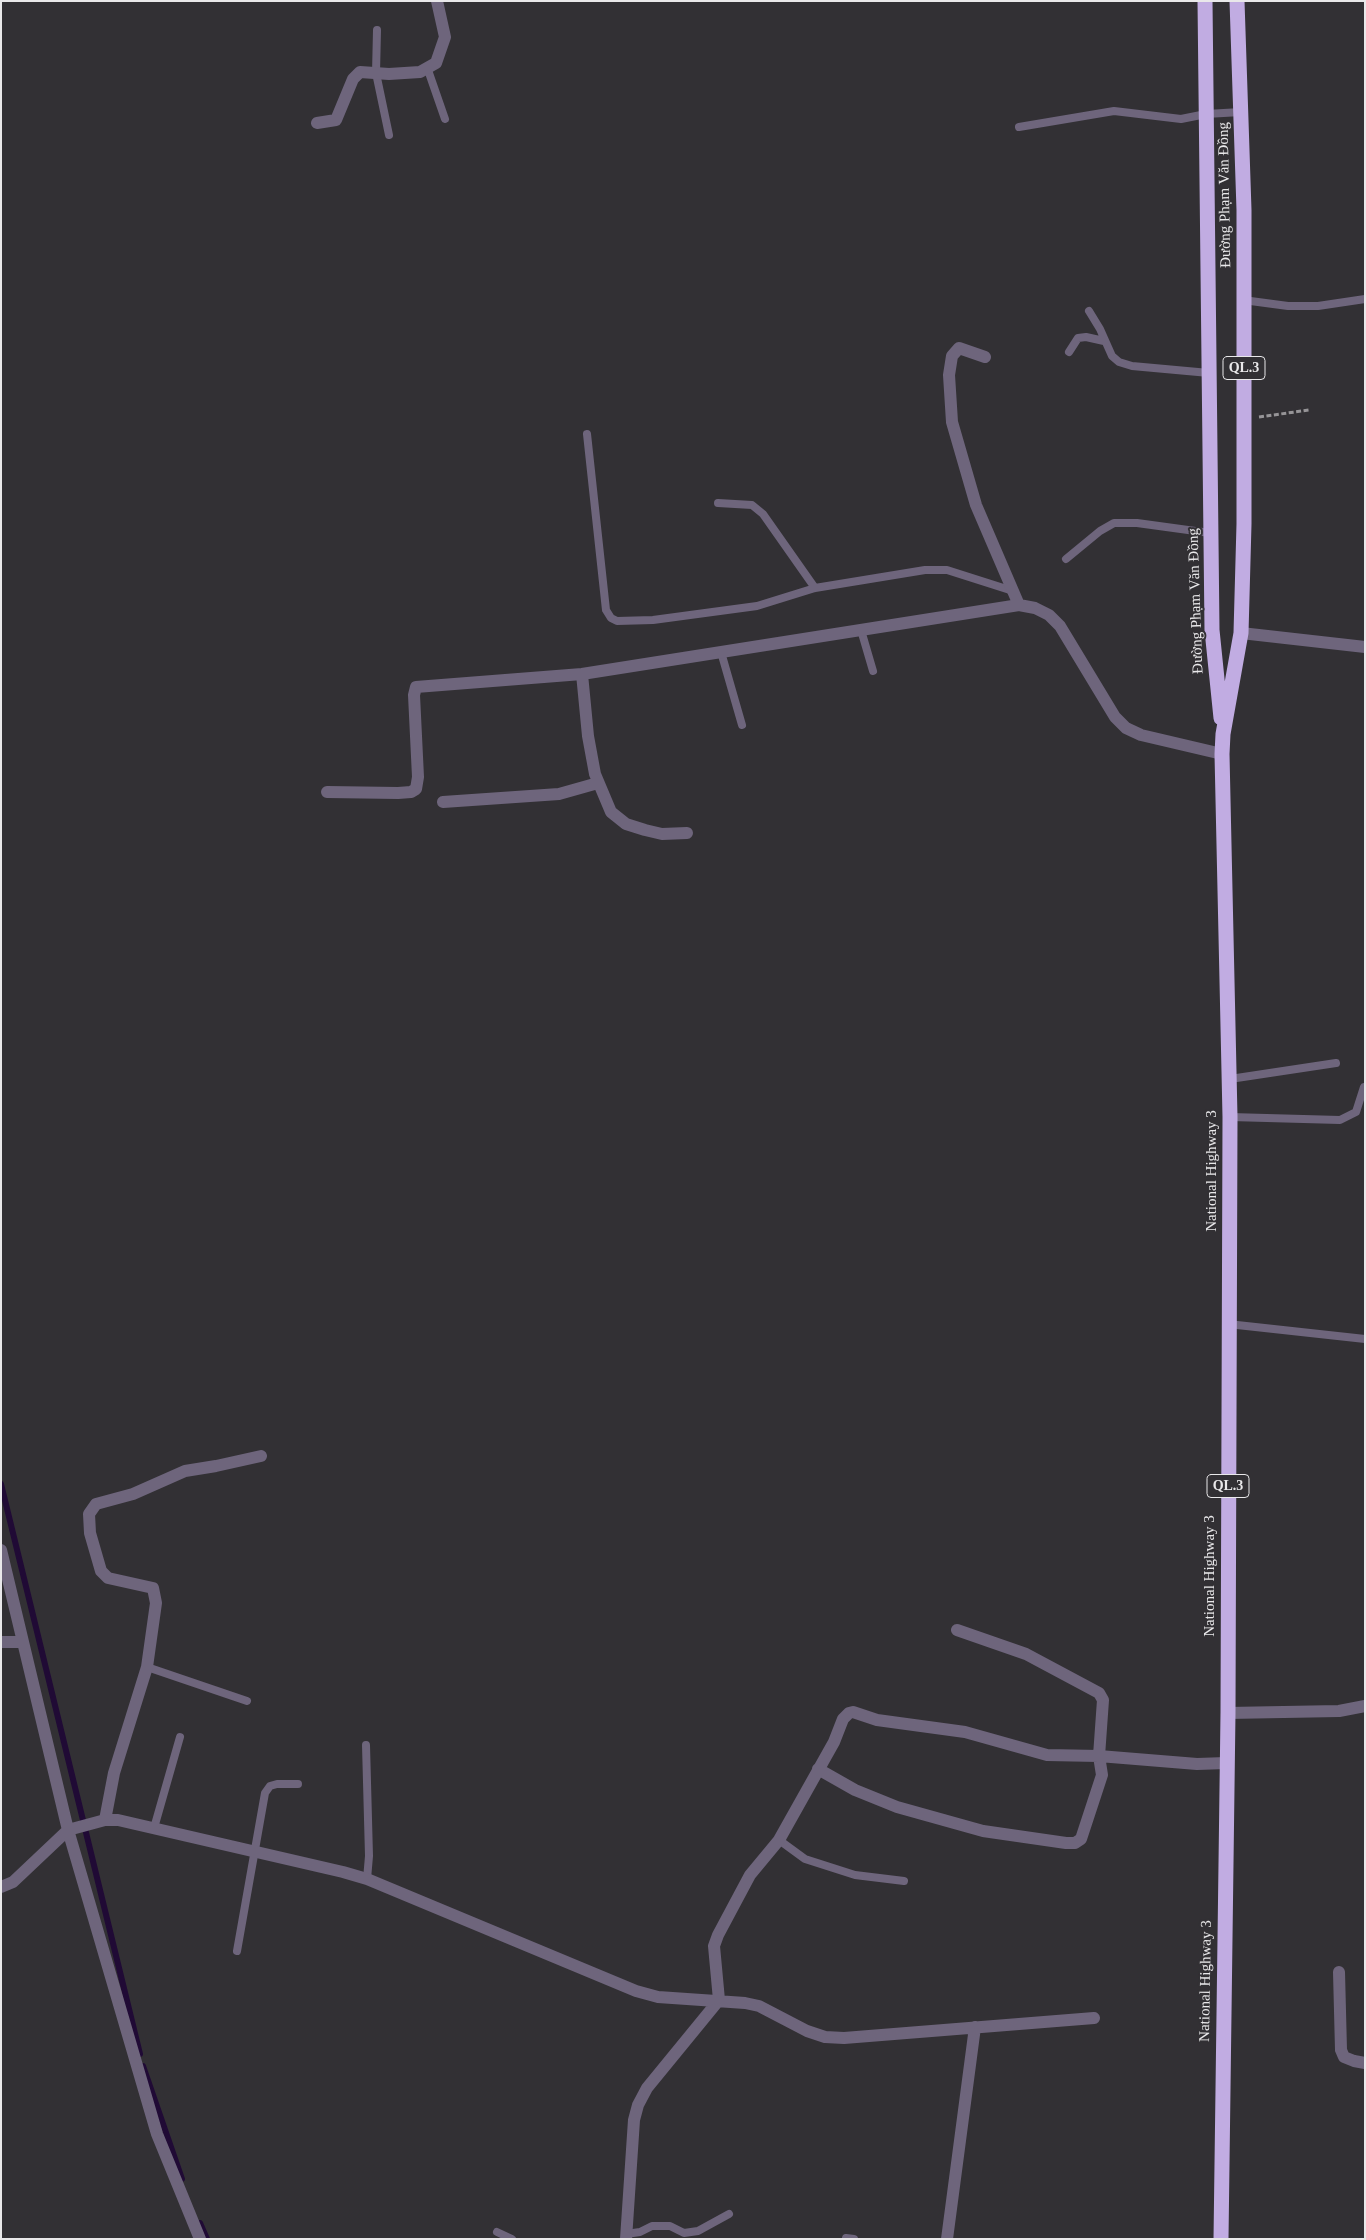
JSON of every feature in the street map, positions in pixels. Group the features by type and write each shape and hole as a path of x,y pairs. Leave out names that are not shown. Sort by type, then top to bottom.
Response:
{"highway":[{"name":"Đường Phạm Văn Đồng","path":"1205,1 1210,533 1213,651 1223,734"},
{"name":"Đường Phạm Văn Đồng","path":"1223,734 1241,632 1244,300 1237,1"},
{"name":"National Highway 3","path":"1221,2239 1228,1713 1230,1117 1223,734"}],"street":[{"path":"317,123 336,120 357,73 364,71 389,74 428,70 436,64 445,38 436,1"},
{"path":"985,357 959,348 952,356 950,375 952,422 976,505 1019,605"},
{"path":"327,792 398,793 416,790 418,777 414,695 416,687 582,674 1019,605 1035,608 1049,615 1060,626 1115,717 1126,728 1141,735 1222,754"},
{"path":"1241,632 1365,647"},
{"path":"582,674 588,736 598,783 611,812 626,824 662,834 687,833"},
{"path":"443,802 550,795 598,783"},
{"path":"100,1821 147,1667 156,1602 153,1588 108,1578 101,1571 90,1533 89,1514 96,1504 133,1494 185,1470 216,1466 261,1456"},
{"path":"1,1550 72,1829 157,2134 200,2239"},
{"path":"818,1769 855,1790 907,1810 982,1831 1075,1843 1081,1839 1102,1775 1099,1756 1103,1700 1100,1693 1026,1654 957,1630"},
{"path":"2,1639 23,1642"},
{"path":"1228,1713 1339,1710 1365,1706"},
{"path":"626,2236 634,2120 638,2105 647,2088 719,2000 714,1946 718,1935 750,1875 779,1840 834,1742 843,1719 853,1712 877,1720 965,1732 1047,1755 1099,1756 1197,1764 1226,1763"},
{"path":"1,1887 13,1882 72,1829 100,1821 118,1820 254,1851 367,1880 636,1991 658,1997 719,2000 759,2006 807,2031 825,2037 844,2038 1094,2018"},
{"path":"1339,1972 1341,2050 1344,2057 1354,2061 1365,2062"},
{"path":"947,2239 975,2027"}],"lane":[{"path":"377,30 376,73 389,135"},
{"path":"428,70 446,119"},
{"path":"1018,127 1114,111 1181,120 1206,114 1241,112"},
{"path":"1244,300 1288,306 1318,306 1365,299"},
{"path":"1089,311 1100,329 1112,356 1132,366 1209,373"},
{"path":"1069,352 1078,338 1104,341"},
{"path":"587,434 606,610 611,618 624,622 653,620 757,606 815,588 925,570 947,570 1013,591"},
{"path":"718,503 752,505 763,514 815,588"},
{"path":"1066,559 1100,531 1114,523 1137,522 1210,533"},
{"path":"861,630 873,671"},
{"path":"721,652 742,725"},
{"path":"1230,1079 1336,1063"},
{"path":"1230,1117 1340,1120 1356,1112 1364,1087"},
{"path":"1228,1324 1365,1339"},
{"path":"147,1667 247,1701"},
{"path":"154,1828 180,1737"},
{"path":"366,1745 369,1856 367,1880"},
{"path":"236,1951 265,1793 270,1786 277,1784 298,1784"},
{"path":"779,1840 805,1858 855,1875 904,1881"},
{"path":"626,2236 652,2226 670,2226 684,2233 698,2231 729,2214"},
{"path":"497,2232 512,2239"}],"path":[{"path":"1244,419 1309,410"}],"waterway":[{"path":"1,1484 140,2054"},
{"path":"143,2066 182,2179"},
{"path":"200,2223 207,2239"}]}
